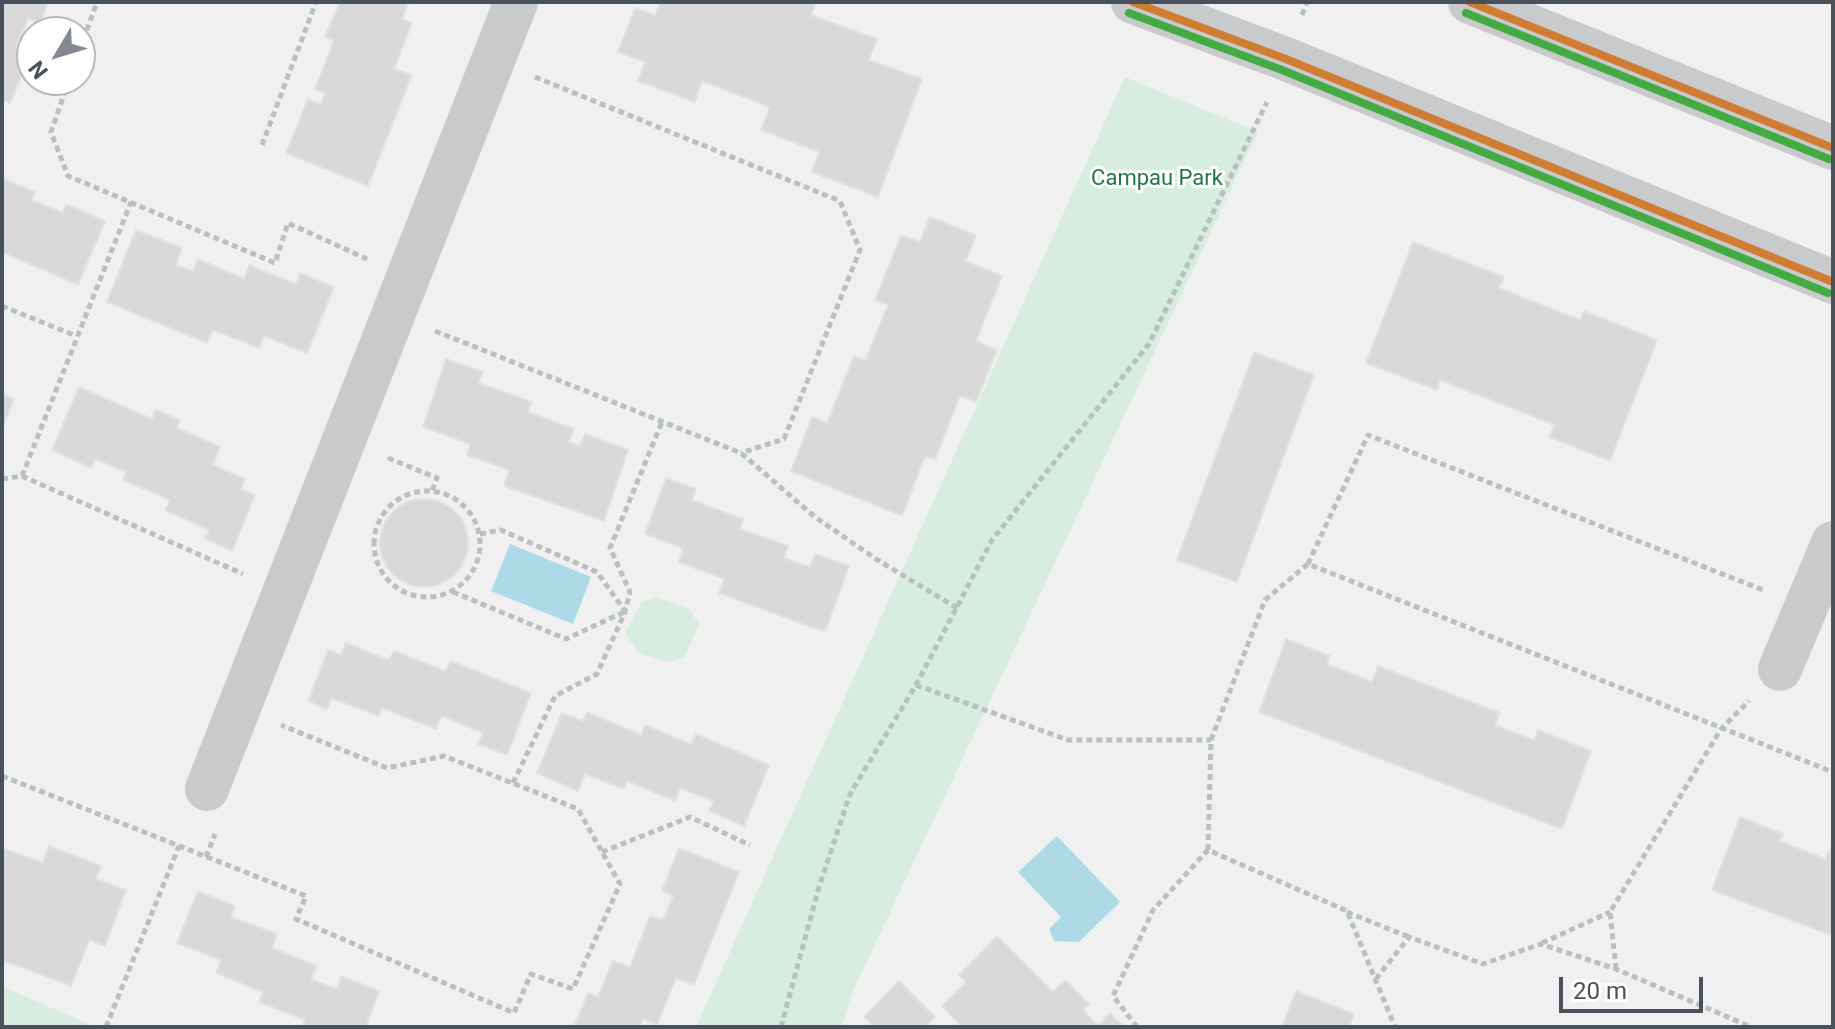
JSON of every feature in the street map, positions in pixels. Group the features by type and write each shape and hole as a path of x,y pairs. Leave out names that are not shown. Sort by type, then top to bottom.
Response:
{"street":[{"path":"207,789 516,2"},
{"path":"1133,2 1286,59 1833,282"},
{"path":"1470,2 1833,148"},
{"path":"1780,669 1833,543"}],"path":[{"path":"262,145 316,2"},
{"path":"493,61 840,201 860,250 784,439 741,453"},
{"path":"63,96 51,132 68,176 275,263 288,223 401,296 662,422 741,453 815,517 876,559 957,608"},
{"path":"781,1027 819,887 850,794 916,685 992,540 1149,344 1262,115"},
{"path":"22,476 131,202"},
{"path":"2,306 76,336"},
{"path":"513,783 555,696 597,674 625,612 630,592 610,548 662,422"},
{"path":"1137,1027 1113,996 1153,910 1208,850 1211,740 1265,600 1308,564 1368,435 1807,607"},
{"path":"2,479 22,476 284,592"},
{"path":"452,592 476,568 480,534 474,518 463,504 432,491 399,499 377,525 374,543 377,562 386,578 399,590 425,597 452,592 566,639 625,612"},
{"path":"480,534 501,530 597,572 625,612"},
{"path":"1308,564 1833,772"},
{"path":"1208,850 1409,937 1483,964 1541,944 1610,912 1721,729 1780,669"},
{"path":"916,685 1068,740 1211,740"},
{"path":"2,776 306,896 296,919 514,1013 531,974 573,989 620,884 578,809 444,756 387,768 277,723"},
{"path":"602,852 690,817 750,845"},
{"path":"106,1027 179,846"},
{"path":"1347,911 1395,1027"},
{"path":"1610,912 1616,969"},
{"path":"1375,980 1409,937"},
{"path":"1541,944 1616,969 1751,1027"}],"green space":[{"name":"Campau Park","path":"1125,77 1258,132 852,993 842,1027 696,1027"},
{"path":"656,597 689,609 699,624 685,657 667,662 638,653 625,633 642,602"},
{"path":"2,986 95,1027 2,1027"}],"water":[{"path":"510,544 591,577 573,624 491,591"},
{"path":"1057,836 1120,902 1079,942 1054,941 1049,929 1061,917 1018,872"}],"building":[{"path":"2,2 48,2 43,16 16,16 16,89 10,103 2,100"},
{"path":"340,2 409,2 402,19 412,23 394,69 412,75 368,186 286,153 308,99 321,105 325,93 315,89 334,40 325,37"},
{"path":"660,2 816,2 811,15 877,39 869,60 922,79 878,197 812,172 819,152 761,130 770,107 702,81 695,102 638,81 645,62 618,52 635,8 655,15"},
{"path":"2,178 35,192 32,200 63,213 66,204 105,221 78,285 2,252"},
{"path":"930,217 976,235 966,261 1002,276 976,341 997,350 976,402 960,396 935,460 925,456 902,516 791,471 812,417 827,423 854,356 865,361 888,305 875,300 901,235 920,242"},
{"path":"136,230 182,248 176,265 193,271 198,259 244,279 249,265 296,284 300,273 334,287 307,353 264,336 259,348 213,330 207,343 107,302"},
{"path":"1413,242 1504,277 1499,288 1580,320 1584,311 1657,340 1610,461 1549,437 1555,425 1440,380 1437,390 1366,363"},
{"path":"1254,352 1314,375 1237,582 1177,560"},
{"path":"446,359 483,372 479,383 532,402 528,412 574,429 569,442 580,446 585,434 628,450 604,521 504,486 509,470 467,455 470,444 423,427"},
{"path":"79,387 152,419 156,410 180,420 177,428 220,447 213,465 245,479 241,489 255,495 232,551 205,539 209,530 165,510 170,500 123,480 126,472 95,459 91,468 52,450"},
{"path":"2,394 14,399 2,429"},
{"path":"666,478 696,489 692,500 743,519 740,529 788,546 784,558 810,567 815,554 849,566 825,632 719,593 724,579 679,562 683,548 645,534"},
{"path":"424,499 441,502 455,512 465,526 468,543 465,560 455,574 441,584 424,587 407,584 393,574 383,560 380,543 383,526 393,512 407,502"},
{"path":"1286,639 1330,656 1327,664 1372,682 1378,666 1500,713 1495,725 1534,740 1538,730 1591,751 1562,829 1259,712"},
{"path":"346,643 388,660 395,651 445,671 451,661 531,693 507,755 478,744 483,733 442,716 436,729 382,708 379,716 331,698 327,709 308,701 328,650 341,655"},
{"path":"587,712 641,735 645,725 691,744 696,734 769,765 744,826 709,811 713,801 680,788 675,801 627,781 624,789 585,774 578,791 537,773 562,713 583,721"},
{"path":"1740,817 1783,834 1780,841 1825,859 1833,844 1833,936 1712,890"},
{"path":"49,846 101,866 96,879 126,890 105,946 89,940 71,986 5,961 2,970 2,848 43,863"},
{"path":"679,848 739,872 694,985 676,978 657,1025 643,1019 640,1027 574,1027 588,993 598,997 613,961 630,967 650,916 663,920 673,896 662,891"},
{"path":"198,891 235,906 231,917 277,934 272,948 317,966 311,979 337,989 341,976 379,991 366,1027 302,1027 305,1020 259,1002 263,992 216,973 221,960 177,943"},
{"path":"997,936 1053,992 1065,980 1089,1004 1083,1010 1098,1026 1110,1013 1124,1027 962,1027 942,1006 966,982 959,975"},
{"path":"899,981 935,1017 926,1027 874,1027 864,1017"},
{"path":"1296,991 1354,1014 1349,1027 1282,1027"}],"transit line":[{"path":"1133,2 1286,59 1833,282"},
{"path":"1470,2 1833,148"},
{"path":"1129,13 1282,70 1828,293"},
{"path":"1466,13 1829,159"}]}
